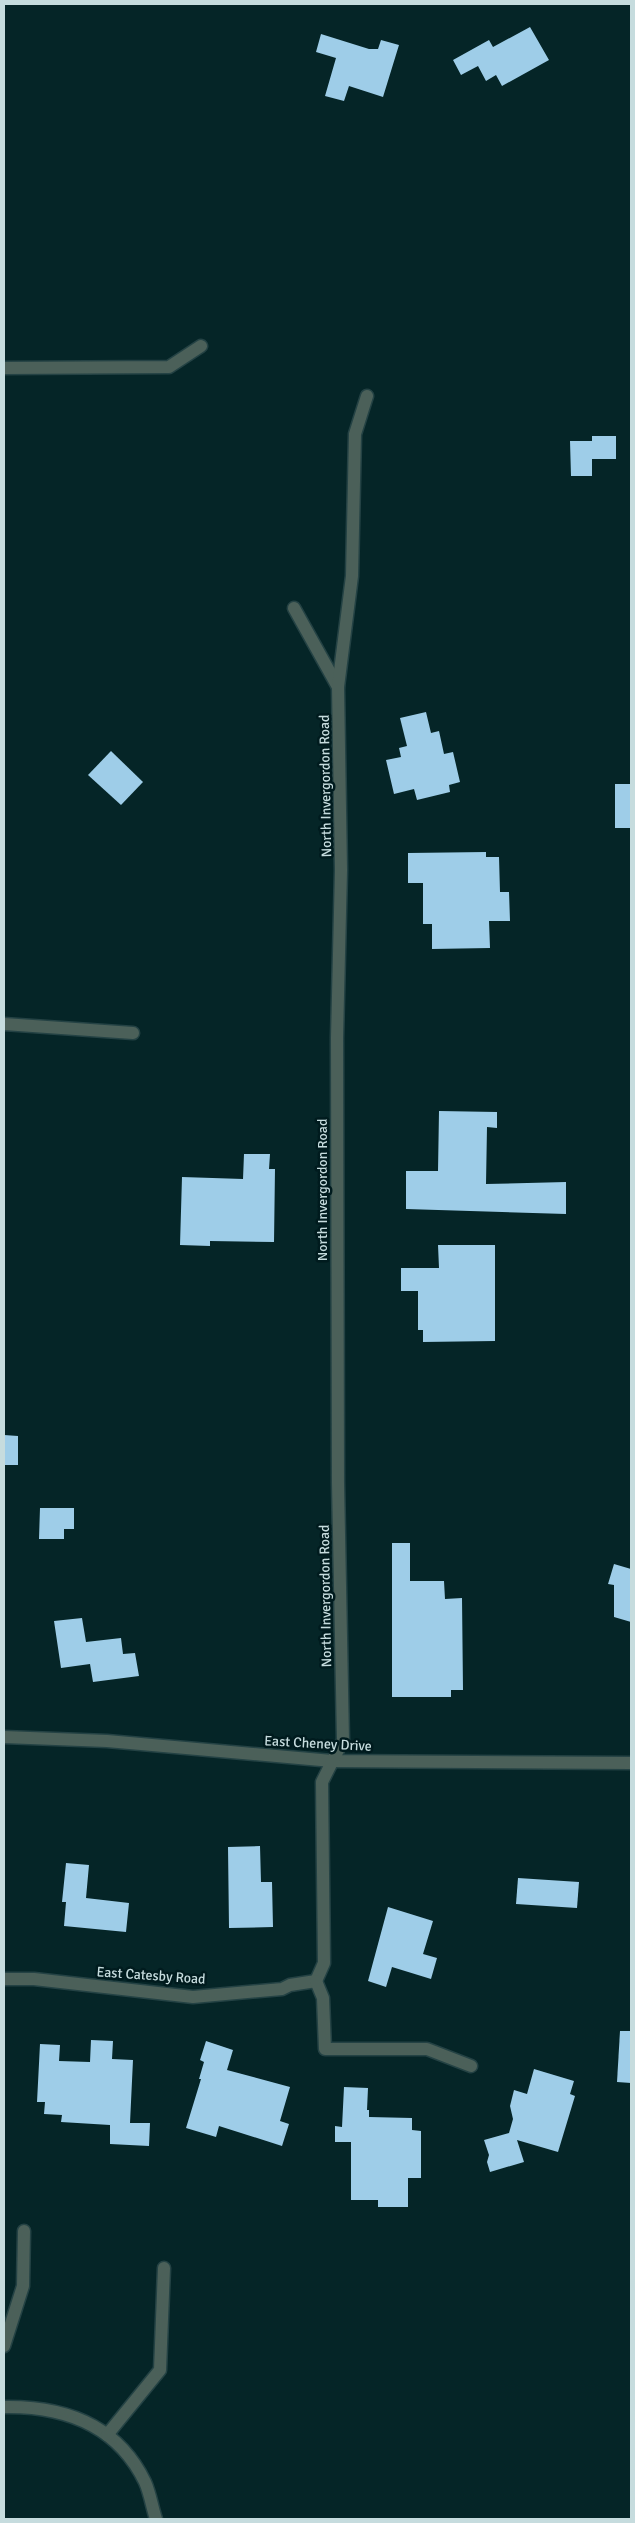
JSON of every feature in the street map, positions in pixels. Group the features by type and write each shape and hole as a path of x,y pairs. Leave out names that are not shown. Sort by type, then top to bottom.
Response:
{"street":[{"path":"4,368 170,367 201,346"},
{"name":"North Invergordon Road","path":"316,1982 324,1963 322,1782 342,1740 338,1483 337,1038 342,870 338,687 352,576 356,434 367,396"},
{"path":"294,608 338,687"},
{"path":"4,1024 133,1033"},
{"name":"East Cheney Drive","path":"4,1737 107,1741 332,1761 631,1763"},
{"name":"East Catesby Road","path":"4,1979 34,1980 193,1997 282,1989 290,1985 316,1982"},
{"path":"316,1982 324,1998 325,2049 427,2049 471,2066"},
{"path":"4,2346 23,2286 24,2230"},
{"path":"107,2435 160,2370 164,2268"},
{"path":"4,2407 50,2409 87,2422 107,2435 127,2455 145,2482 156,2519"}],"building":[{"path":"530,27 549,60 502,86 496,75 486,81 478,66 461,75 453,60 489,40 493,47"},
{"path":"321,34 369,49 378,49 381,40 399,45 383,97 349,86 344,101 325,96 336,58 316,52"},
{"path":"592,436 616,436 616,459 592,459 592,476 571,476 570,441 592,441"},
{"path":"426,712 431,733 439,731 444,754 453,752 460,782 449,785 450,792 417,800 414,789 394,794 386,760 401,757 399,748 407,746 400,718"},
{"path":"111,751 143,782 121,805 88,775"},
{"path":"615,784 631,784 631,828 615,828"},
{"path":"486,852 486,857 499,857 500,892 509,892 510,921 489,921 490,948 432,949 432,924 423,924 423,883 408,883 408,853"},
{"path":"439,1111 497,1112 497,1128 487,1127 486,1184 566,1182 566,1214 406,1209 406,1171 438,1171"},
{"path":"244,1154 270,1154 269,1169 275,1169 274,1242 210,1241 210,1246 180,1245 182,1177 243,1179"},
{"path":"438,1245 495,1245 495,1341 423,1342 423,1330 418,1330 418,1291 401,1291 401,1268 439,1268"},
{"path":"4,1435 18,1436 18,1465 4,1465"},
{"path":"40,1508 74,1508 74,1529 64,1529 64,1539 39,1539"},
{"path":"392,1543 410,1543 410,1581 444,1581 445,1599 462,1598 463,1690 451,1690 451,1697 392,1697"},
{"path":"614,1564 631,1569 631,1622 614,1617 614,1585 608,1584"},
{"path":"82,1618 86,1642 121,1638 123,1654 135,1653 139,1676 93,1682 90,1664 61,1668 54,1621"},
{"path":"260,1846 261,1882 272,1882 273,1927 229,1928 228,1847"},
{"path":"66,1863 89,1865 86,1898 129,1903 126,1932 64,1926 66,1902 62,1902"},
{"path":"518,1878 579,1882 577,1908 516,1904"},
{"path":"388,1907 433,1921 423,1954 437,1958 431,1979 392,1967 386,1987 368,1981"},
{"path":"620,2031 631,2031 631,2083 617,2082"},
{"path":"91,2040 113,2041 112,2059 133,2060 130,2123 150,2123 149,2146 110,2144 110,2125 61,2122 62,2115 44,2114 45,2102 37,2102 40,2044 60,2045 59,2061 90,2062"},
{"path":"206,2041 233,2050 227,2070 290,2087 280,2121 289,2124 282,2146 219,2126 216,2137 186,2128 201,2079 199,2079 204,2062 200,2060"},
{"path":"534,2069 574,2081 570,2094 575,2096 558,2152 517,2140 524,2162 490,2172 487,2162 489,2155 484,2140 509,2133 513,2119 510,2106 514,2090 527,2094"},
{"path":"344,2087 368,2088 367,2110 369,2110 369,2117 412,2118 412,2130 421,2131 421,2178 408,2178 408,2207 378,2207 378,2200 351,2200 351,2142 335,2142 335,2126 342,2127"}]}
